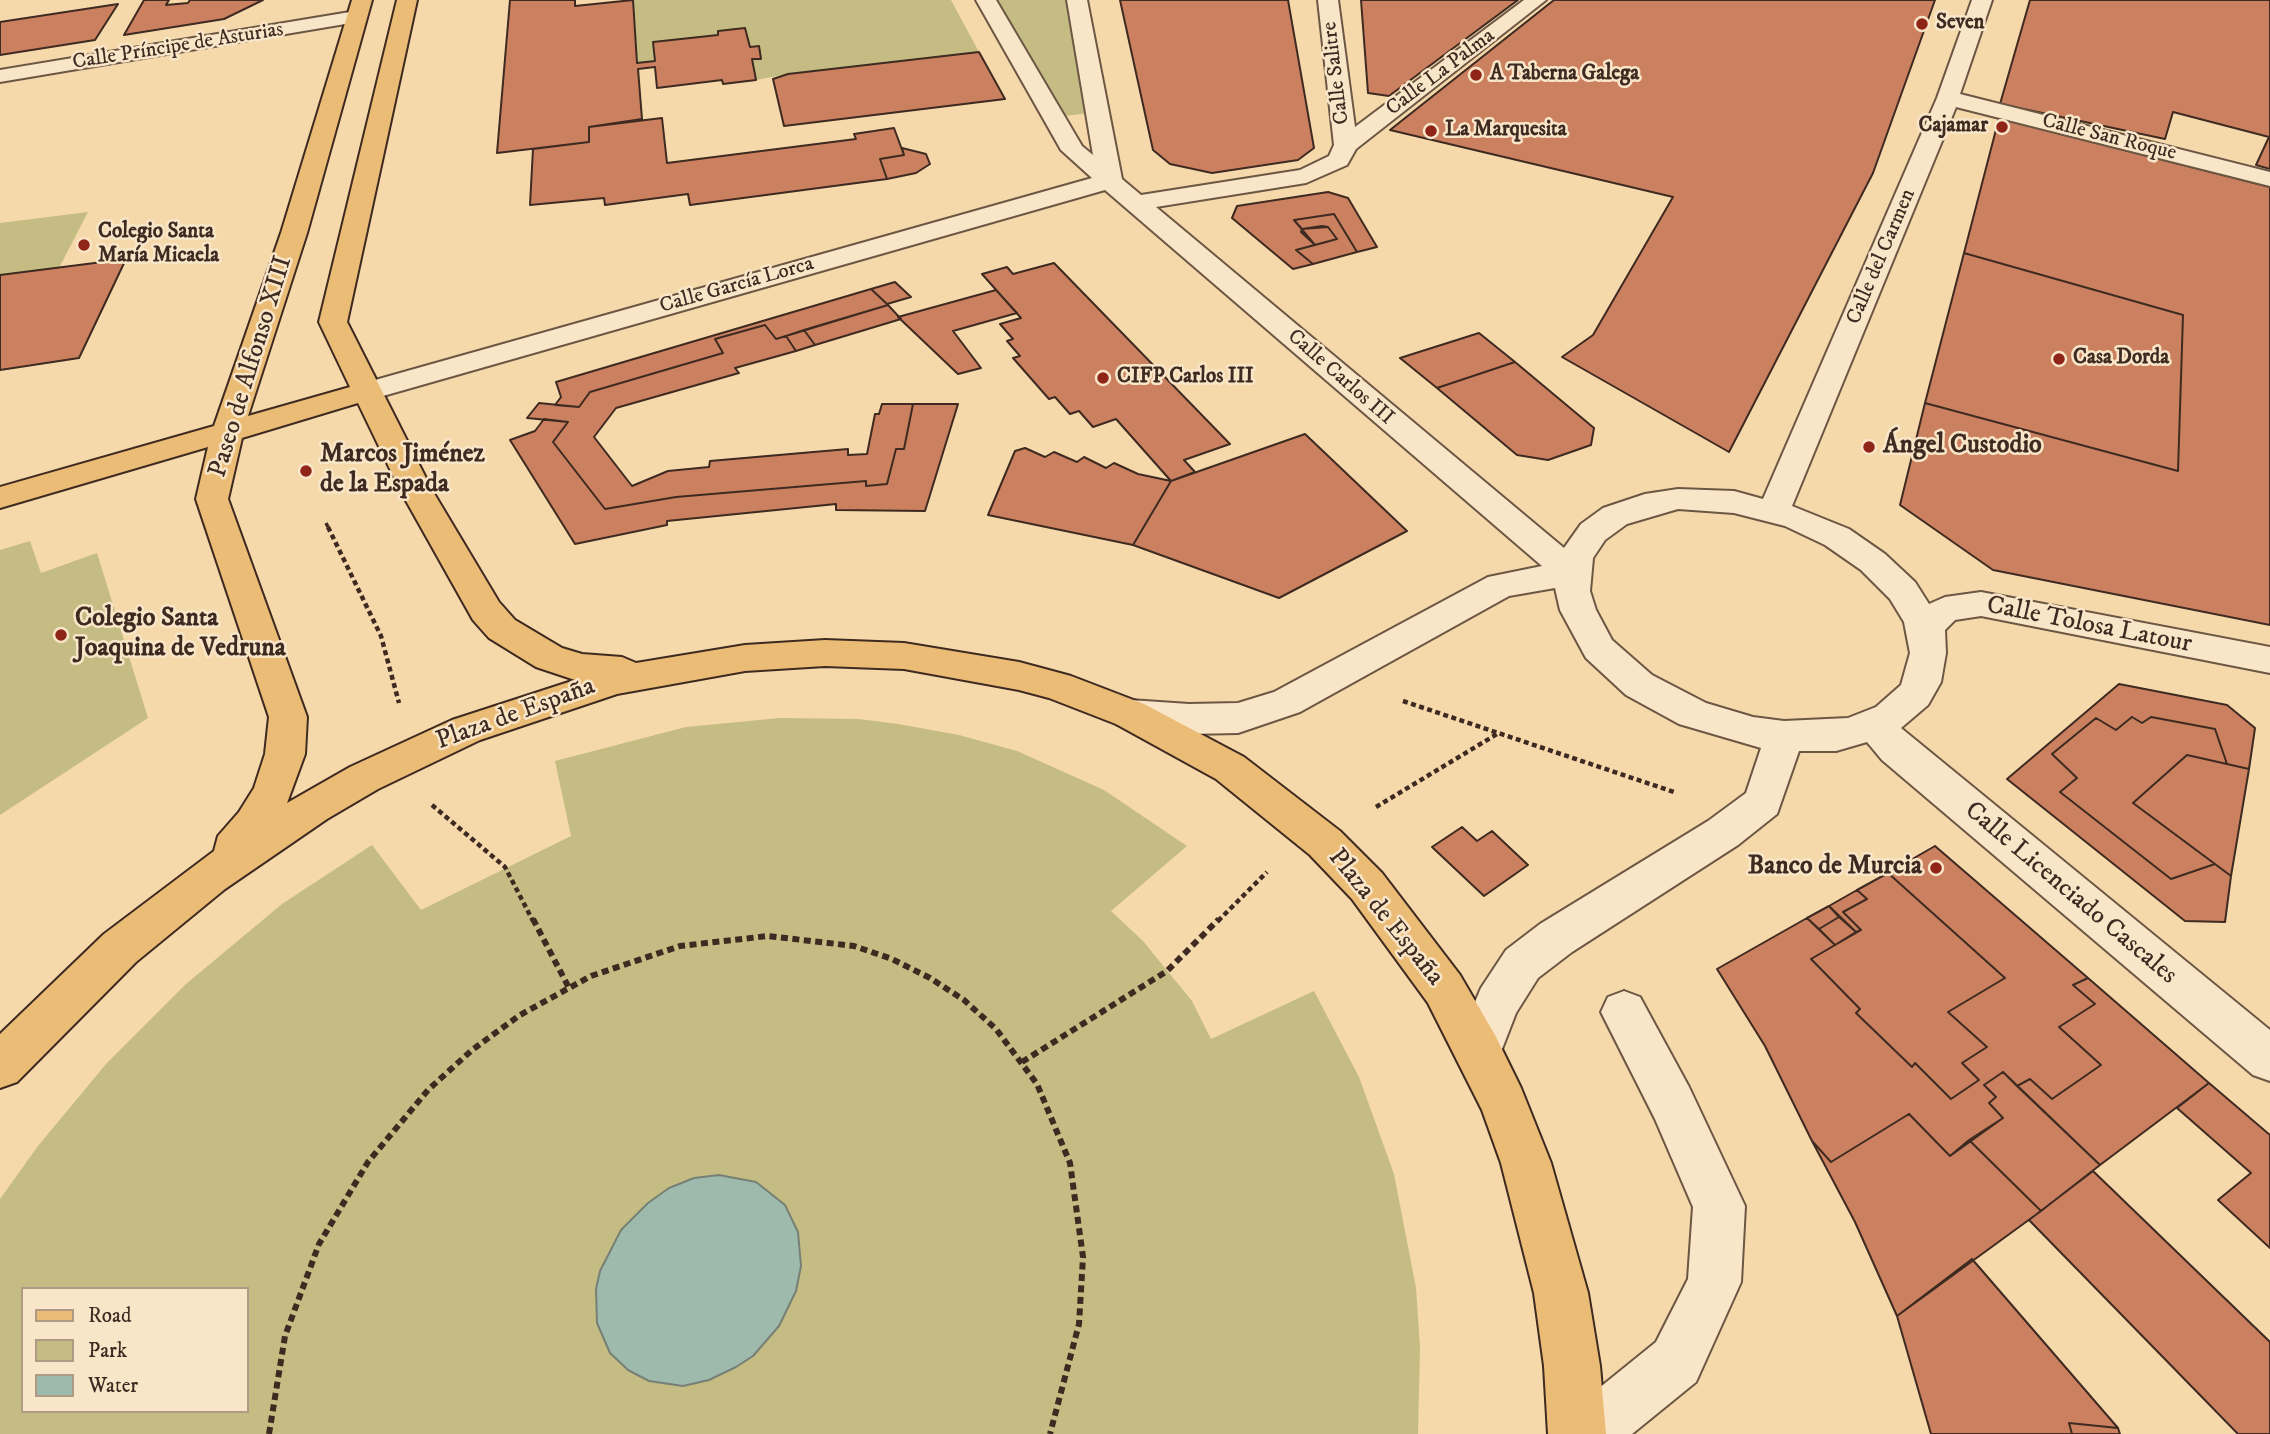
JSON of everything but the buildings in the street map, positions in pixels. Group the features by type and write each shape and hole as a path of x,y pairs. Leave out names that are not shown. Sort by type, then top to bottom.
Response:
{"main road":[{"path":"407,0 333,322 365,392 486,611 502,629 549,659 582,668 663,670"},
{"name":"Paseo de Alfonso XIII","path":"209,876 254,824 273,791 285,754 288,717 212,499 229,431 294,233 359,8"},
{"path":"0,498 365,392"},
{"name":"Plaza de España","path":"0,1066 93,973 209,876 313,807 415,753 466,730 553,698 663,670 785,654 904,656 1019,676 1058,686 1130,714 1230,768 1325,843 1367,886 1407,936 1444,989 1504,1104 1546,1226 1570,1354 1577,1434"}],"street":[{"name":"Calle Carlos III","path":"986,0 1073,150 1480,499 1572,573"},
{"path":"1077,0 1110,181"},
{"name":"Calle Salitre","path":"1328,0 1346,145"},
{"name":"Calle La Palma","path":"1136,203 1306,176 1339,160 1346,145 1536,0"},
{"name":"Calle del Carmen","path":"1774,511 1948,98 1982,0"},
{"name":"Calle Príncipe de Asturias","path":"0,76 359,8"},
{"name":"Calle San Roque","path":"1948,98 2270,179"},
{"name":"Calle García Lorca","path":"365,392 1110,181"},
{"path":"1697,499 1734,502 1774,511 1816,526 1873,562 1903,591 1922,622 1926,638 1926,668 1915,695 1890,717 1874,725 1836,736 1784,736 1723,725 1693,714 1639,685 1599,649 1586,629 1572,591 1572,573 1576,557 1592,532 1629,510 1660,502 1697,499"},
{"name":"Plaza de España","path":"1130,714 1189,719 1238,718 1287,702 1500,584 1572,573"},
{"name":"Calle Tolosa Latour","path":"1926,638 1928,625 1945,609 1981,604 2270,660"},
{"name":"Calle Licenciado Cascales","path":"1874,725 1896,749 2270,1059"},
{"path":"1478,1051 1497,1003 1522,964 1556,938 1723,833 1763,802 1784,736"},
{"path":"1587,1434 1676,1362 1714,1282 1719,1206 1672,1103 1624,1012"}],"path":[{"path":"326,523 381,636 400,709"},
{"path":"1395,698 1674,792"},
{"path":"1376,807 1497,734"},
{"path":"426,800 505,867 569,988"},
{"path":"1022,1062 1167,971 1270,869"},
{"path":"269,1434 277,1368 306,1273 334,1215 368,1162 428,1090 472,1051 520,1015 569,988 624,963 680,946 747,936 812,939 854,946 892,959 930,978 964,1000 996,1029 1022,1062 1044,1097 1070,1163 1082,1225 1083,1256 1079,1324 1063,1397 1050,1434"}],"green space":[{"path":"633,0 951,0 979,52 756,80 752,59 761,58 750,47 745,28 718,31 718,35 654,42 655,61 637,63"},
{"path":"986,0 1077,0 1099,112 1055,117"},
{"path":"88,212 59,268 0,275 0,223"},
{"name":"Colegio Santa Joaquina de Vedruna","path":"30,541 41,573 97,553 148,718 0,815 0,550"},
{"path":"780,718 859,719 898,724 959,735 1017,751 1104,790 1187,846 1111,911 1143,941 1192,1001 1211,1039 1314,991 1359,1077 1394,1174 1416,1288 1420,1348 1418,1434 0,1434 0,1199 38,1146 106,1064 186,984 282,904 372,845 421,910 571,836 555,761 686,727"}],"water":[{"path":"719,1175 756,1182 785,1205 798,1232 801,1266 796,1291 779,1326 753,1356 736,1367 709,1380 683,1386 649,1381 628,1370 610,1353 597,1323 596,1289 600,1271 621,1230 648,1203 669,1188 694,1178"}],"place":[{"name":"Seven","path":"1922,24"},
{"name":"A Taberna Galega","path":"1476,75"},
{"name":"Cajamar","path":"2002,127"},
{"name":"La Marquesita","path":"1431,131"},
{"name":"Colegio Santa María Micaela","path":"84,245"},
{"name":"Casa Dorda","path":"2059,359"},
{"name":"CIFP Carlos III","path":"1103,378"},
{"name":"Ángel Custodio","path":"1869,447"},
{"name":"Marcos Jiménez de la Espada","path":"306,471"},
{"name":"Colegio Santa Joaquina de Vedruna","path":"61,635"},
{"name":"Banco de Murcia","path":"1936,868"}]}
